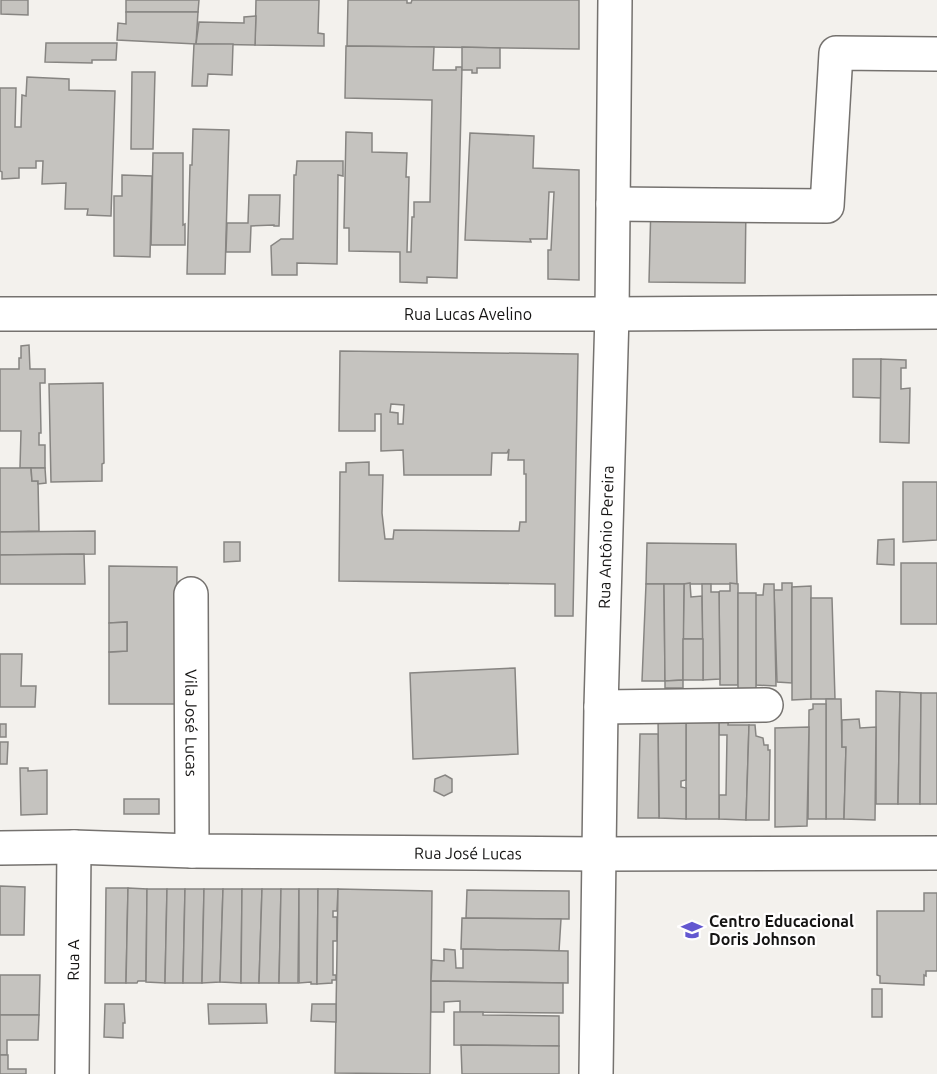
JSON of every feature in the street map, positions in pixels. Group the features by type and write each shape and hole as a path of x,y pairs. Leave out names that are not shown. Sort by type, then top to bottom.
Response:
{"street":[{"name":"Rua Antônio Pereira","path":"596,1074 601,707 612,314 615,0"},
{"path":"613,204 827,206 836,53 937,54"},
{"name":"Rua Lucas Avelino","path":"0,314 937,312"},
{"name":"Vila José Lucas","path":"192,594 192,851"},
{"path":"601,707 766,705"},
{"name":"Rua A","path":"72,1074 74,847"},
{"name":"Rua José Lucas","path":"0,848 599,854 937,853"}],"building":[{"path":"1,0 28,0 28,15 1,14"},
{"path":"126,0 199,0 198,12 126,12"},
{"path":"256,0 319,0 318,33 324,34 324,46 255,45"},
{"path":"348,0 407,0 407,3 411,3 412,0 579,0 579,49 347,46"},
{"path":"126,12 198,12 196,44 117,40 118,23 126,24"},
{"path":"256,16 255,45 196,44 199,22 244,23 244,17"},
{"path":"46,43 117,43 116,60 92,60 92,63 45,62"},
{"path":"194,44 233,44 232,75 208,74 207,86 192,86"},
{"path":"346,46 434,47 433,70 456,70 456,67 462,67 457,278 427,277 427,283 400,282 400,252 349,251 349,228 344,228 346,132 372,133 372,152 407,153 406,177 409,177 407,252 411,252 414,202 430,202 432,100 345,98"},
{"path":"462,47 500,48 500,68 477,68 477,73 472,73 472,70 462,70"},
{"path":"132,72 155,72 153,149 131,149"},
{"path":"27,77 69,79 69,90 115,91 111,216 87,215 88,209 65,209 66,183 42,184 43,161 36,161 36,168 19,168 19,178 2,179 0,171 0,88 16,88 15,127 21,127 22,95 26,96"},
{"path":"193,129 229,130 225,274 187,274"},
{"path":"470,133 534,136 533,168 579,170 579,280 548,279 548,250 551,250 554,192 549,192 547,239 530,239 531,242 465,240"},
{"path":"153,153 183,153 185,245 151,245"},
{"path":"297,161 343,161 343,176 338,175 337,264 297,263 297,275 272,275 271,246 281,239 293,239 294,175 296,175"},
{"path":"122,175 152,176 150,257 114,256 114,196 122,196"},
{"path":"249,195 280,195 279,226 251,226 250,252 226,252 227,223 248,223"},
{"path":"651,203 746,204 745,283 649,282"},
{"path":"29,345 30,369 45,369 45,383 40,383 41,433 39,433 39,445 45,445 45,468 20,468 21,431 0,431 0,369 19,369 21,346"},
{"path":"340,351 578,354 573,616 555,616 555,584 339,581 340,472 346,472 346,463 369,462 369,475 383,475 382,513 385,539 393,539 394,530 519,531 520,522 526,522 526,474 524,474 524,460 508,460 509,449 507,453 492,453 491,475 404,475 403,450 381,451 381,414 375,414 375,431 339,431","holes":["391,404 404,405 403,424 398,424 398,413 390,412"]},
{"path":"853,359 881,359 881,398 853,397"},
{"path":"881,359 906,360 906,368 901,368 901,389 910,388 909,443 880,442"},
{"path":"103,383 104,463 102,464 102,481 51,482 49,384"},
{"path":"0,468 31,468 32,481 38,481 39,531 0,532"},
{"path":"31,468 45,468 46,483 38,484 38,481 32,481"},
{"path":"903,482 937,482 937,540 903,542"},
{"path":"95,531 95,554 0,555 0,532"},
{"path":"894,539 894,565 877,564 878,540"},
{"path":"224,542 240,542 240,561 224,562"},
{"path":"647,543 736,544 737,584 646,584"},
{"path":"84,554 85,584 0,584 0,555"},
{"path":"901,563 937,563 937,624 901,624"},
{"path":"109,566 177,567 176,704 109,704 109,652 127,651 127,622 109,623"},
{"path":"690,583 691,597 702,596 703,639 683,639 684,584"},
{"path":"730,583 738,584 738,685 720,685 719,592 730,591"},
{"path":"782,583 792,583 792,683 777,682 774,590 782,590"},
{"path":"646,584 664,584 665,681 642,681"},
{"path":"664,584 684,584 683,680 665,681"},
{"path":"702,584 711,584 711,592 719,592 720,679 703,680"},
{"path":"764,584 774,584 776,686 756,685 755,595 763,595"},
{"path":"811,586 811,699 792,700 792,587"},
{"path":"738,593 756,593 756,690 738,691"},
{"path":"811,598 832,598 835,699 811,699"},
{"path":"127,622 127,651 109,652 109,623"},
{"path":"683,639 703,639 703,680 683,680"},
{"path":"0,654 22,654 21,686 36,686 35,707 0,707"},
{"path":"515,668 518,754 413,759 410,673"},
{"path":"683,680 683,688 665,688 665,681"},
{"path":"876,691 900,692 898,804 876,804"},
{"path":"900,692 921,693 920,804 898,804"},
{"path":"921,693 937,693 937,804 920,804"},
{"path":"826,699 841,699 842,747 846,747 844,819 826,819"},
{"path":"813,704 826,704 826,819 808,819 809,710 813,709"},
{"path":"719,713 729,713 728,725 749,725 746,820 719,819 719,795 726,795 727,735 719,735"},
{"path":"719,713 719,819 686,819 686,714"},
{"path":"658,714 686,714 686,780 681,781 681,787 686,788 686,819 659,818"},
{"path":"859,719 860,728 876,727 875,820 844,819 846,747 842,747 842,720"},
{"path":"0,724 6,724 6,737 0,737"},
{"path":"749,725 755,725 756,736 763,738 764,745 768,745 768,750 770,750 769,820 746,820"},
{"path":"809,727 807,826 775,827 775,728"},
{"path":"640,734 658,734 659,818 638,818"},
{"path":"0,742 8,742 7,764 0,764"},
{"path":"20,768 28,768 28,771 47,770 47,814 21,815"},
{"path":"445,775 452,779 452,792 444,796 434,791 435,779"},
{"path":"124,799 159,799 159,814 124,814"},
{"path":"0,886 25,887 24,935 0,935"},
{"path":"106,888 128,888 126,983 105,983"},
{"path":"128,888 147,889 146,981 137,983 126,983"},
{"path":"147,889 167,889 165,983 146,982"},
{"path":"167,889 185,889 183,983 165,983"},
{"path":"185,889 204,889 202,983 183,983"},
{"path":"204,889 223,889 220,982 202,983"},
{"path":"223,889 242,889 241,983 220,982"},
{"path":"242,889 262,889 259,983 241,983"},
{"path":"262,889 281,889 279,983 259,983"},
{"path":"281,889 299,889 298,983 279,983"},
{"path":"299,889 318,889 317,984 299,983"},
{"path":"318,889 338,889 337,911 333,911 333,917 337,917 337,941 333,941 333,975 336,975 336,980 332,980 332,983 317,984"},
{"path":"338,889 432,891 430,1074 335,1073"},
{"path":"467,890 569,891 569,919 466,918"},
{"path":"924,893 937,893 937,971 926,971 924,985 880,983 880,976 877,975 877,911 924,911"},
{"path":"462,918 561,919 559,951 461,949"},
{"path":"444,949 455,950 456,968 463,968 463,949 568,951 568,983 431,981 432,960 444,961"},
{"path":"0,975 40,975 39,1015 0,1015"},
{"path":"431,981 563,983 563,1013 460,1012 460,1001 444,1002 444,1012 431,1012"},
{"path":"872,989 882,989 882,1017 872,1017"},
{"path":"105,1004 124,1004 123,1038 104,1037"},
{"path":"208,1004 266,1004 267,1023 209,1024"},
{"path":"312,1004 336,1004 336,1022 311,1021"},
{"path":"454,1012 483,1012 483,1015 559,1016 559,1046 454,1045"},
{"path":"0,1015 39,1015 38,1040 7,1040 7,1055 0,1055"},
{"path":"461,1045 559,1046 559,1074 462,1074"},
{"path":"0,1055 8,1055 8,1069 26,1069 26,1074 0,1074"}],"place":[{"name":"Centro Educacional Doris Johnson","path":"692,930"}]}
